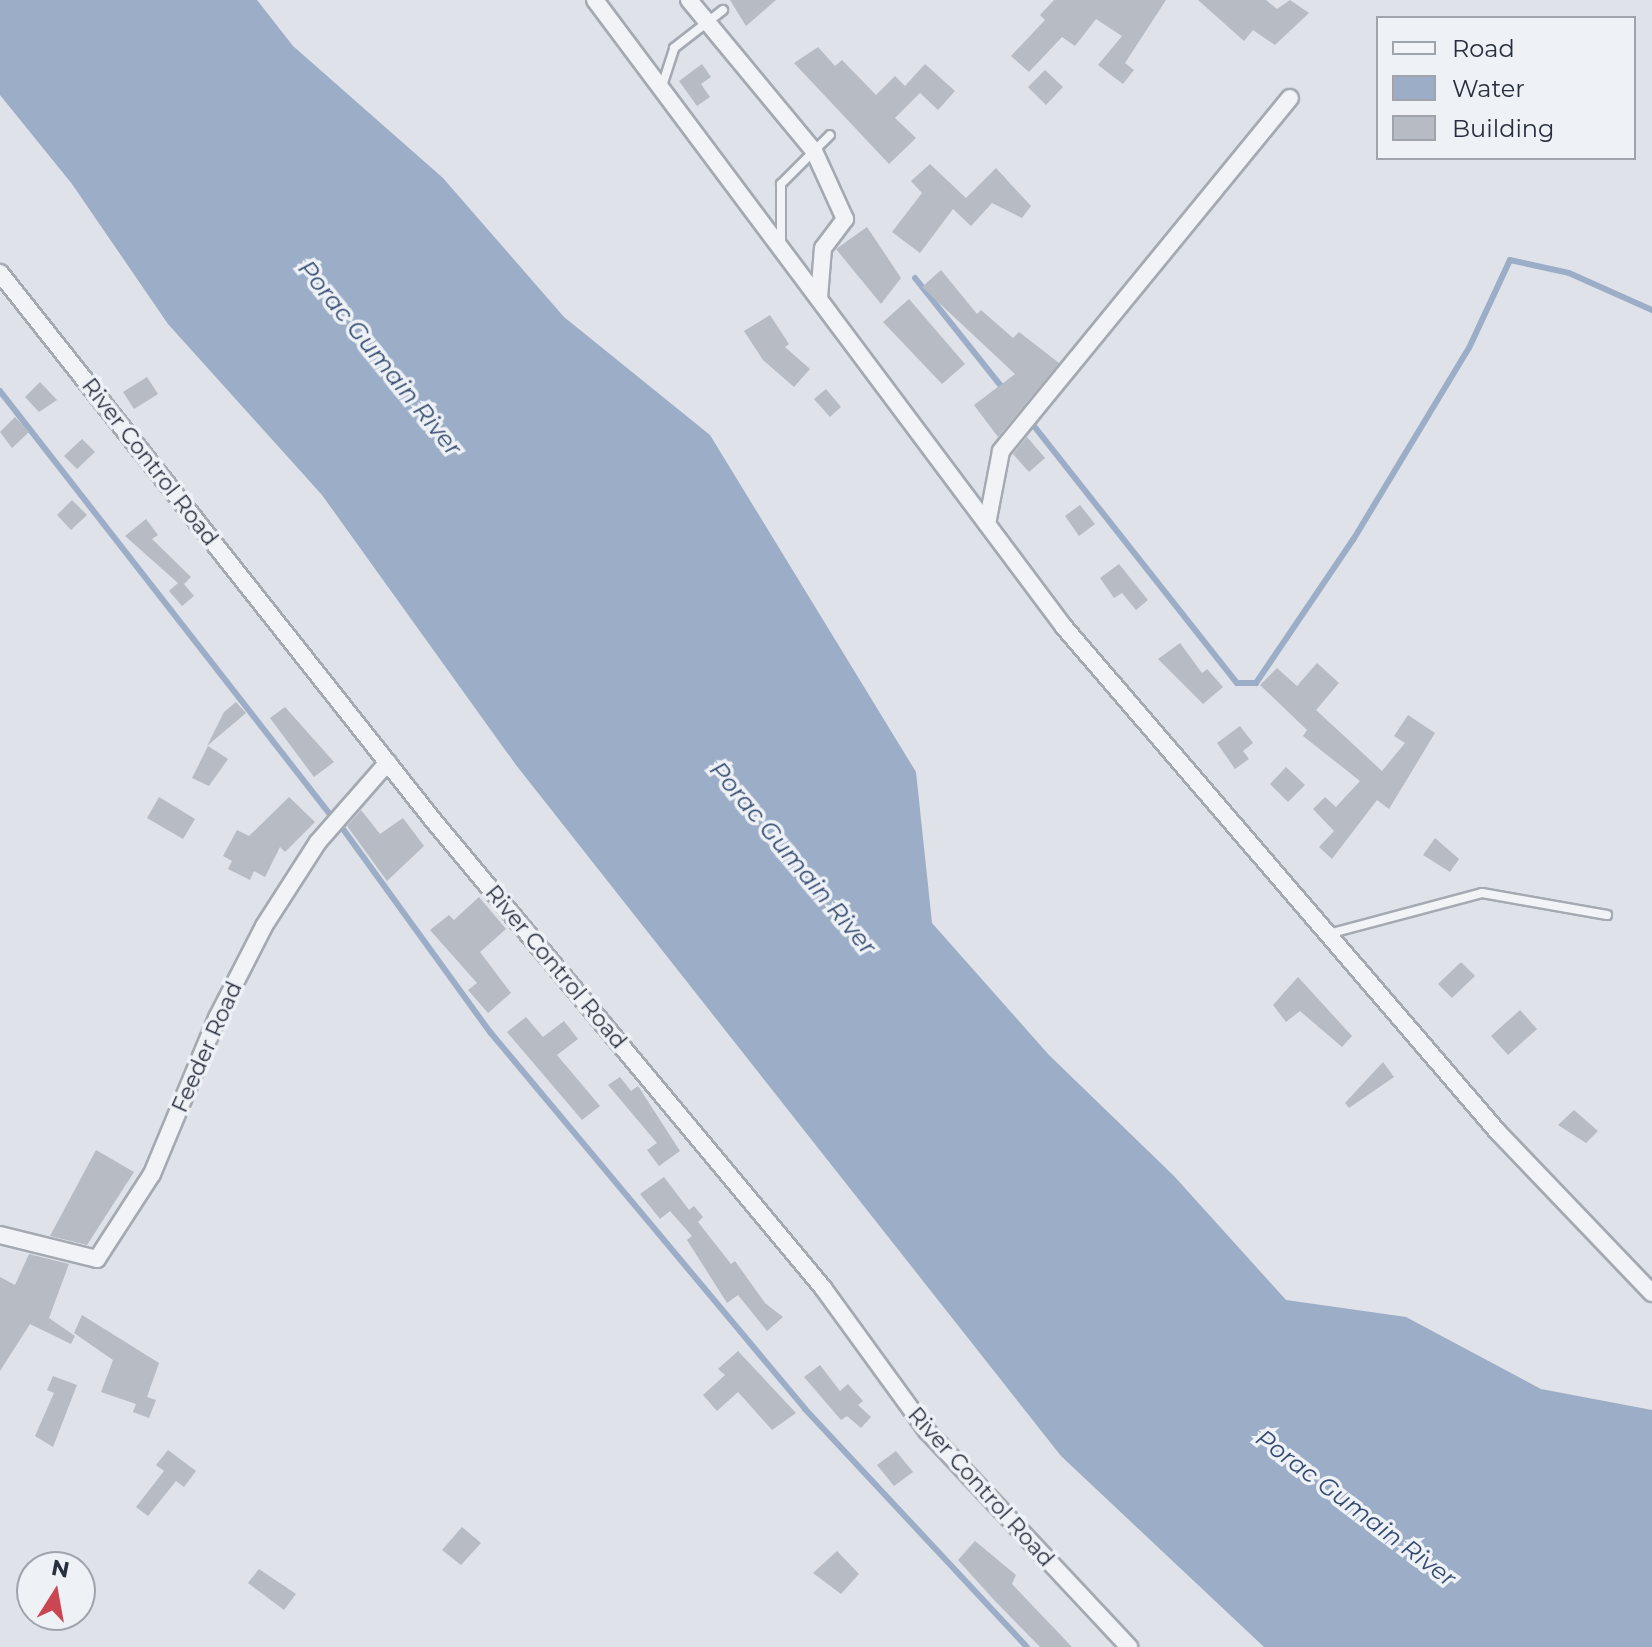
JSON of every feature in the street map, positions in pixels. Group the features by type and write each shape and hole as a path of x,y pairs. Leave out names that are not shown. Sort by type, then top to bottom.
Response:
{"street":[{"path":"595,0 781,242 819,298 1064,627 1324,935 1497,1131 1652,1293"},
{"path":"689,0 814,151 845,219 823,248 819,298"},
{"path":"987,524 1001,451 1037,414 1290,98"},
{"name":"River Control Road","path":"0,273 388,762 823,1288 927,1431 1129,1647"},
{"name":"Feeder Road","path":"0,1235 97,1259 152,1174 217,1018 264,926 318,842 388,762"}],"lane":[{"path":"662,86 674,48 723,10"},
{"path":"781,242 781,184 830,135"},
{"path":"1324,935 1482,893 1607,915"}],"water":[{"name":"Porac Gumain River","path":"0,0 257,0 293,46 443,178 564,317 710,435 916,772 932,923 1049,1055 1174,1176 1286,1300 1406,1317 1541,1389 1652,1410 1652,1647 1264,1647 1061,1456 516,765 322,495 168,324 72,184 0,95"}],"building":[{"path":"730,0 776,0 746,26"},
{"path":"1054,0 1166,0 1125,63 1134,70 1123,84 1098,65 1122,36 1096,19 1075,46 1062,37 1029,72 1011,56 1045,20 1040,15"},
{"path":"1198,0 1266,0 1277,9 1290,0 1309,13 1275,45 1253,30 1244,41"},
{"path":"818,47 835,66 842,60 876,95 895,76 905,86 925,64 955,91 938,110 920,93 895,118 916,138 889,164 794,63"},
{"path":"702,64 711,77 701,84 710,97 697,106 679,81"},
{"path":"1045,70 1063,87 1046,105 1028,87"},
{"path":"930,164 966,198 996,168 1031,206 1022,218 992,203 971,226 953,209 920,253 892,232 922,193 911,181"},
{"path":"867,227 901,278 881,304 836,249"},
{"path":"941,270 977,314 981,310 1013,338 1019,332 1059,363 998,437 974,405 1015,374 922,287"},
{"path":"909,299 965,364 942,384 883,322"},
{"path":"770,315 789,344 785,347 810,369 794,387 763,360 744,331"},
{"path":"147,377 158,394 134,409 123,392"},
{"path":"40,382 57,400 39,412 25,397"},
{"path":"826,389 841,407 830,417 814,399"},
{"path":"15,417 29,432 12,448 0,432"},
{"path":"1027,437 1045,458 1029,472 1013,454"},
{"path":"82,439 95,452 77,469 64,456"},
{"path":"72,500 87,515 71,530 57,515"},
{"path":"1080,505 1095,524 1079,536 1065,516"},
{"path":"146,519 158,535 152,539 191,577 184,584 194,596 182,606 169,591 178,583 125,536"},
{"path":"1119,564 1148,600 1136,610 1122,593 1114,598 1100,578"},
{"path":"1180,643 1202,673 1207,669 1223,687 1203,704 1158,659"},
{"path":"1317,663 1339,683 1316,710 1382,771 1405,743 1394,736 1408,715 1435,733 1389,809 1377,800 1332,859 1319,847 1334,831 1313,809 1325,797 1336,807 1360,781 1303,736 1307,730 1260,685 1277,668 1297,686"},
{"path":"236,702 246,713 207,746 224,712"},
{"path":"285,707 334,762 314,777 270,718"},
{"path":"1240,726 1253,743 1243,751 1249,759 1235,769 1217,743"},
{"path":"208,746 228,759 209,786 192,778"},
{"path":"1286,767 1305,785 1288,802 1270,784"},
{"path":"159,797 195,819 183,839 147,818"},
{"path":"289,797 315,822 285,852 280,847 265,877 254,871 250,880 228,869 232,861 223,856 237,830 249,836"},
{"path":"361,810 380,834 403,818 424,846 387,881 347,826"},
{"path":"1435,838 1459,859 1450,872 1423,855"},
{"path":"479,897 506,929 480,952 511,993 488,1013 468,990 477,983 430,930 449,915 454,920"},
{"path":"1461,962 1475,976 1452,998 1438,984"},
{"path":"1298,977 1352,1036 1342,1047 1300,1011 1286,1022 1273,1005"},
{"path":"1520,1010 1537,1029 1508,1055 1491,1036"},
{"path":"526,1017 543,1037 564,1021 578,1039 557,1055 600,1106 582,1120 507,1032"},
{"path":"1383,1062 1394,1077 1349,1108 1345,1103"},
{"path":"620,1077 631,1091 638,1086 680,1151 659,1166 647,1150 657,1143 608,1085"},
{"path":"1574,1110 1598,1131 1586,1143 1558,1125"},
{"path":"96,1150 134,1172 87,1245 50,1236"},
{"path":"664,1177 689,1210 694,1206 703,1217 698,1222 731,1264 735,1261 765,1303 783,1317 767,1331 738,1295 727,1303 687,1240 692,1236 670,1211 660,1219 640,1194"},
{"path":"29,1254 69,1264 49,1318 75,1336 71,1344 30,1324 0,1371 0,1277 15,1285"},
{"path":"82,1315 159,1363 147,1397 156,1400 149,1418 133,1412 136,1404 101,1392 113,1360 74,1333"},
{"path":"738,1351 796,1413 772,1430 738,1392 717,1411 703,1395 725,1375 718,1369"},
{"path":"820,1365 840,1391 848,1384 863,1401 858,1405 871,1417 861,1428 847,1416 841,1420 804,1377"},
{"path":"53,1376 77,1385 53,1447 35,1436 54,1393 47,1390"},
{"path":"168,1450 196,1471 184,1487 176,1481 148,1516 136,1507 164,1471 156,1465"},
{"path":"896,1451 913,1472 894,1486 877,1465"},
{"path":"462,1527 481,1543 461,1565 442,1550"},
{"path":"975,1541 1016,1575 1012,1584 1072,1647 1040,1647 995,1601 958,1560"},
{"path":"837,1551 859,1574 841,1594 813,1573"},
{"path":"259,1569 296,1594 284,1610 248,1583"}],"waterway":[{"path":"1030,421 1237,683 1256,683 1353,540 1469,348 1510,260 1569,273 1652,310"},
{"path":"915,278 1005,391"},
{"path":"0,391 332,817"},
{"path":"343,829 490,1032 805,1409 1027,1647"}]}
